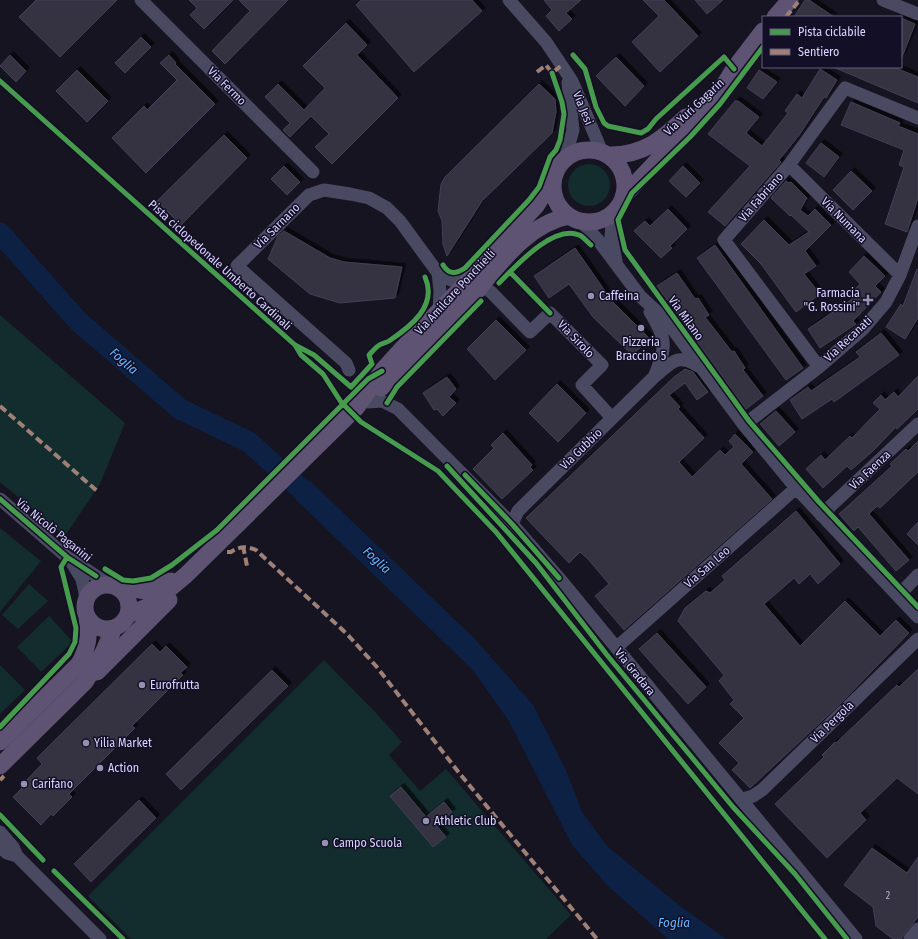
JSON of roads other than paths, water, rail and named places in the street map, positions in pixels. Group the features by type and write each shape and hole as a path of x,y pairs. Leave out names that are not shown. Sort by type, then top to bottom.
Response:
{"main road":[{"path":"770,16 778,0"},
{"path":"776,16 790,0"},
{"name":"Via Yuri Gagarin","path":"623,197 716,98 734,69 761,32"},
{"name":"Via Yuri Gagarin","path":"605,153 622,155 636,153 651,144 673,129 734,69"},
{"path":"582,150 605,153 619,166 623,174 625,185 623,197 613,212 601,220 575,218 559,206 556,199 553,185 558,167 565,159 582,150"},
{"name":"Via Amilcare Ponchielli","path":"0,766 85,682 98,662 114,628 128,615 149,606 186,575 446,324 475,283 493,252 536,206 554,177"},
{"name":"Via Amilcare Ponchielli","path":"362,405 382,371 439,312 536,230 547,223 575,218"},
{"path":"85,682 111,659 166,604 186,575"},
{"name":"Via Amilcare Ponchielli","path":"112,585 146,591 186,575"},
{"path":"0,742 79,664 86,651 90,635 85,611 86,598 95,587 112,585 126,595 129,608 128,615"},
{"path":"87,617 98,628 114,628"}],"street":[{"name":"Via Fermo","path":"141,0 312,172"},
{"name":"Via Jesi","path":"509,0 546,42 562,65 579,94 605,153"},
{"path":"883,0 918,14"},
{"name":"Via Jesi","path":"562,65 571,97 573,130 565,159"},
{"name":"Via Fabriano","path":"819,367 724,240 789,165 846,88 918,118"},
{"name":"Via Numana","path":"789,165 900,274"},
{"name":"Via Sarnano","path":"348,370 346,362 237,266 309,195 324,190 369,198 387,208 400,220 438,273"},
{"name":"Via Milano","path":"613,212 611,236 617,265"},
{"name":"Via Milano","path":"575,218 617,265 640,296 666,320 744,425 796,488 918,617"},
{"name":"Via Recanati","path":"744,425 819,367 863,329 886,302 900,274 918,226"},
{"path":"438,273 451,280 475,283"},
{"path":"438,273 440,291 439,312"},
{"name":"Via Sirolo","path":"475,283 491,292 530,332 550,313 602,365 582,385 612,418"},
{"name":"Via Gubbio","path":"640,296 662,335 663,354 654,377"},
{"name":"Via Gubbio","path":"512,524 518,511 654,377 673,361 680,359 690,361 700,367"},
{"name":"Via Gradara","path":"362,405 382,401 398,409 512,524 617,647 743,799 856,939"},
{"name":"Via Faenza","path":"821,515 918,424"},
{"name":"Via San Leo","path":"617,647 796,488"},
{"name":"Via Nicolò Paganini","path":"0,499 68,557 112,585"},
{"name":"Via Nicolò Paganini","path":"68,557 82,579 86,598"},
{"path":"898,596 918,575"},
{"name":"Via Pergola","path":"743,799 753,796 762,790 918,639"},
{"path":"0,837 13,847 17,856 100,939"},
{"path":"910,939 918,929"}],"water":[{"name":"Foglia","path":"309,480 475,639 533,705 565,768 582,812 607,846 680,906 726,939 668,939 607,885 572,845 509,721 473,670 295,499"}],"waterway":[{"name":"Foglia","path":"0,233 78,321 180,409 249,442 322,508"}],"place":[{"name":"Caffeina","path":"591,296"},
{"name":"Farmacia \"G. Rossini\"","path":"868,300"},
{"name":"Pizzeria Braccino 5","path":"641,328"},
{"name":"Eurofrutta","path":"142,685"},
{"name":"Yilia Market","path":"86,743"},
{"name":"Action","path":"100,768"},
{"name":"Carifano","path":"24,784"},
{"name":"Athletic Club","path":"426,821"},
{"name":"Campo Scuola","path":"325,843"}]}
